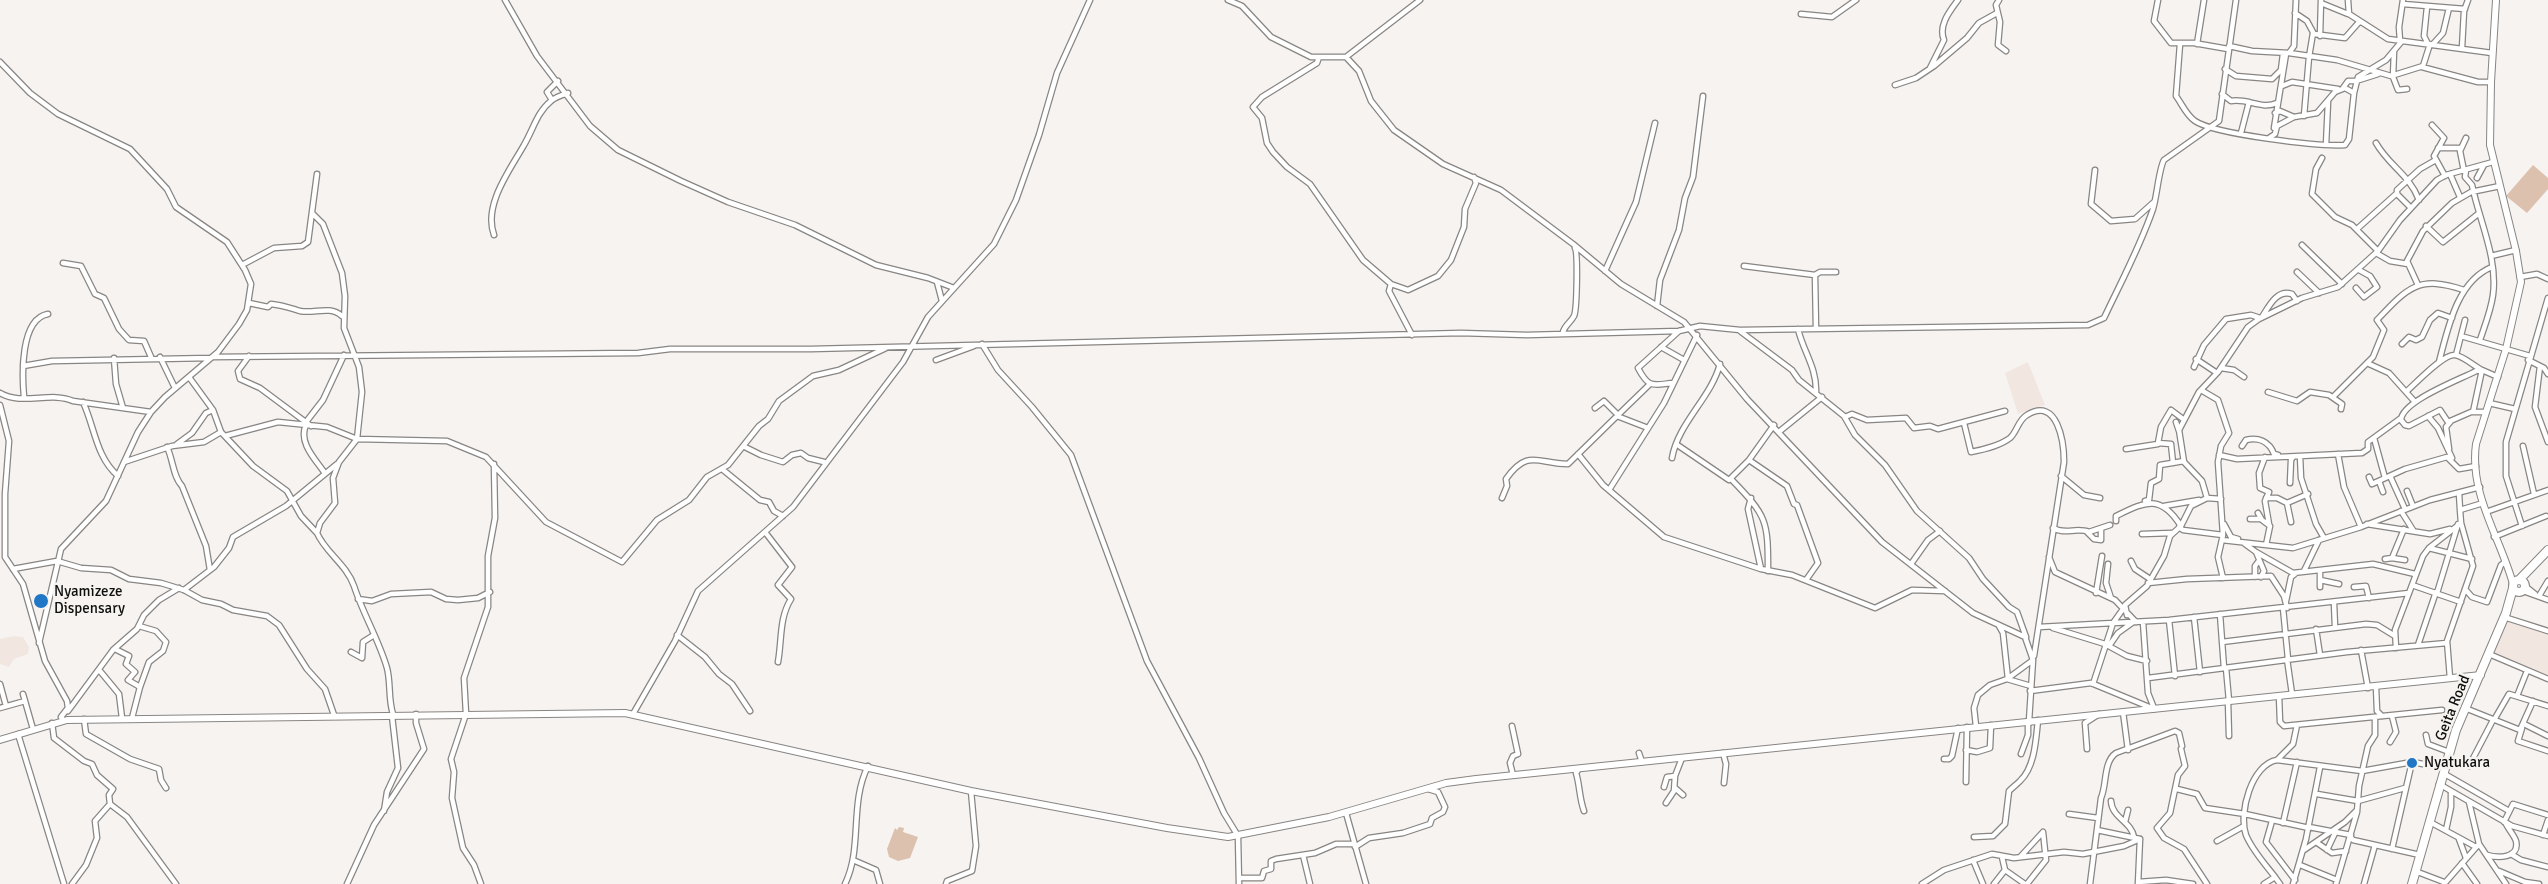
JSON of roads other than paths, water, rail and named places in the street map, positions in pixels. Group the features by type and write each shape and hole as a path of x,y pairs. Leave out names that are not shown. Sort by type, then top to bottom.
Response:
{"highway":[{"name":"Geita Road","path":"2412,884 2439,784 2465,708 2520,586 2534,564 2548,550"}],"main road":[{"path":"2496,0 2490,131 2493,162 2516,250 2520,277 2506,349 2476,444 2476,466 2483,502 2494,537 2506,565 2520,586"},
{"path":"0,740 63,720 608,711 633,714 971,791 1210,836 1238,836 1346,813 1453,782 1568,772 1966,727 2481,675"}],"street":[{"path":"506,0 531,48 568,93 581,114 606,141 649,166 721,199 816,235 876,265 954,288"},
{"path":"633,714 677,635 698,591 796,503 824,462 903,362 922,325 992,248 1010,215 1039,135 1057,73 1089,0"},
{"path":"1228,0 1242,6 1271,37 1311,57 1346,57 1420,0"},
{"path":"1801,14 1832,17 1856,0"},
{"path":"1929,68 1944,40 1941,34 1946,14 1958,0"},
{"path":"1999,0 1995,4 2000,31 1998,45 2006,51"},
{"path":"2158,0 2156,26 2171,43 2229,47 2309,57 2359,65 2378,74 2392,76 2422,67 2478,82 2491,82"},
{"path":"2197,44 2204,0"},
{"path":"23,366 38,362 151,357 638,353 670,349 1679,330 1700,326 1740,330 2082,326 2099,322 2104,318 2117,287 2132,263 2156,200 2164,160 2199,133 2213,126 2220,118 2236,0"},
{"path":"2225,69 2236,76 2272,79 2281,70 2286,54 2294,46 2296,0"},
{"path":"2348,0 2347,11 2350,15"},
{"path":"2462,48 2465,9 2468,0"},
{"path":"2320,36 2321,1 2350,15 2386,39 2492,53"},
{"path":"2180,44 2176,96 2193,120 2269,138 2344,146 2348,143 2356,81 2368,69 2386,60 2401,41 2398,27 2403,2 2427,7 2465,9"},
{"path":"2427,7 2424,36 2431,44"},
{"path":"2422,67 2431,44 2442,35 2449,8"},
{"path":"1895,85 1916,78 1966,38 1979,23 1997,13"},
{"path":"2295,13 2307,21 2313,33 2304,116"},
{"path":"2313,33 2320,36 2345,38 2360,21"},
{"path":"2442,35 2447,46"},
{"path":"2394,51 2392,76 2398,90 2407,89"},
{"path":"2276,130 2277,103 2286,54"},
{"path":"1319,57 1317,63 1262,97 1253,106 1262,118 1269,147 1282,163 1310,184 1364,260 1390,284 1407,290 1441,273 1453,256 1464,227 1465,208 1476,183 1474,177"},
{"path":"1346,57 1359,71 1371,101 1394,130 1433,159 1501,190 1575,245 1632,292 1677,316 1697,335 1747,399 1780,431 1877,537 1973,613 2017,632 2027,640"},
{"path":"0,62 30,93 58,114 130,149 166,189 176,207 225,241 242,265 251,284 249,303 240,323 212,357 175,388 152,412 124,462 106,501 63,547 57,561 39,643"},
{"path":"2359,65 2378,63"},
{"path":"2269,138 2275,135 2277,126 2294,117 2319,112 2328,99 2348,81 2356,81 2378,74"},
{"path":"552,100 547,92 558,81"},
{"path":"2280,88 2292,82 2354,93"},
{"path":"494,236 492,222 501,185 529,137 534,122 552,100 568,93"},
{"path":"2222,94 2231,101 2241,98 2262,105 2277,103"},
{"path":"1657,306 1660,280 1678,234 1685,198 1693,177 1703,96"},
{"path":"2326,145 2328,99"},
{"path":"2241,133 2249,102"},
{"path":"2276,113 2280,111 2294,117"},
{"path":"1605,271 1636,202 1655,123"},
{"path":"2432,125 2444,138 2434,154 2434,161 2448,175 2460,197"},
{"path":"2466,138 2461,148 2465,177 2472,185 2492,267 2493,294 2480,340"},
{"path":"2376,143 2409,180 2419,200"},
{"path":"2438,148 2461,148"},
{"path":"2322,158 2316,169 2311,193 2319,205 2335,218 2346,220 2377,252 2390,261 2408,264"},
{"path":"2357,229 2396,194 2402,184 2420,168 2434,161"},
{"path":"2194,367 2196,359 2227,318 2251,315 2261,317 2297,301 2335,290 2377,252 2411,208 2448,175 2493,162"},
{"path":"2477,178 2484,165"},
{"path":"2095,170 2091,204 2111,221 2139,217 2156,200"},
{"path":"242,265 274,248 306,245 311,237 317,174"},
{"path":"2418,285 2408,264 2415,243 2426,226 2460,197 2500,186"},
{"path":"2396,194 2411,208"},
{"path":"65,712 100,671 115,649 139,626 144,615 159,600 210,570 229,548 233,537 293,500 324,472 339,462 357,439 362,392 354,355 345,334 342,316 345,296 342,273 323,224 313,214"},
{"path":"2426,226 2442,242 2478,214"},
{"path":"1563,332 1574,316 1576,306 1578,254 1575,245"},
{"path":"2302,245 2342,284"},
{"path":"2491,256 2516,250"},
{"path":"63,263 81,266 95,294 104,298 123,335 129,340 144,340 151,357"},
{"path":"1744,266 1815,275 1820,272 1836,272"},
{"path":"2439,362 2452,318 2464,290 2476,274 2492,267"},
{"path":"2356,288 2364,297 2377,286 2370,276 2359,270"},
{"path":"2297,272 2319,293"},
{"path":"2520,277 2537,274 2548,277"},
{"path":"1815,275 1816,329"},
{"path":"2333,397 2374,355 2384,330 2377,320 2407,291 2418,285 2438,281 2464,290"},
{"path":"936,282 942,301"},
{"path":"1390,284 1389,291 1412,335"},
{"path":"2179,431 2183,419 2200,390 2219,371 2240,338 2261,317 2275,297 2285,293 2292,294 2297,301"},
{"path":"2522,526 2512,502 2505,457 2526,367 2545,317 2548,298"},
{"path":"249,303 268,307 272,303 287,305 311,312 325,309 342,316"},
{"path":"2402,344 2409,337 2416,340 2422,337 2430,320 2438,313 2452,318"},
{"path":"24,397 23,366 32,324 39,316 48,314"},
{"path":"2456,355 2465,320"},
{"path":"1798,329 1801,342 1810,357 1816,392"},
{"path":"1673,383 1658,387 1650,384 1638,368 1679,330"},
{"path":"1740,330 1768,350 1794,372 1799,380 1845,417 1856,435 1885,465 1917,511 1971,560 1983,579 2009,607 2017,612 2032,662"},
{"path":"1609,490 1648,428 1697,335"},
{"path":"2461,336 2480,340 2529,358 2548,374"},
{"path":"936,360 979,344"},
{"path":"979,344 998,370 1071,455 1147,661 1199,758 1224,813 1238,836 1239,882 1262,878 1263,872 1272,868 1272,860 1303,855 1336,844 1354,845 1370,838 1403,833 1430,824 1432,818 1443,812 1445,807 1438,792 1428,789"},
{"path":"124,462 167,447 201,442 223,434 272,423 327,427 357,439 445,440 478,452 494,463 546,522 621,562 656,521 689,501 707,477 728,465 768,418 774,406 808,379 839,370 888,346"},
{"path":"1661,347 1684,360"},
{"path":"324,472 304,440 303,431 323,400 345,355"},
{"path":"2407,391 2439,362 2456,355"},
{"path":"2456,355 2498,377"},
{"path":"249,356 238,371 239,378 260,388 308,424"},
{"path":"160,357 175,388"},
{"path":"114,358 116,384 123,408"},
{"path":"2196,359 2219,371 2234,370 2244,377"},
{"path":"2367,363 2386,371 2415,402"},
{"path":"1672,458 1676,444 1713,382 1720,364"},
{"path":"2526,367 2534,364"},
{"path":"2540,366 2535,407 2548,442"},
{"path":"2219,455 2235,459 2365,452 2368,442 2401,418 2404,411 2415,402 2481,370"},
{"path":"2473,412 2481,370"},
{"path":"189,377 213,410 223,434 252,466 287,491 301,516 342,565 358,599 387,667 394,715 398,771 387,792 384,811"},
{"path":"1502,498 1507,486 1506,479 1519,463 1538,458 1567,464 1650,384"},
{"path":"2200,390 2216,398 2229,435 2222,444 2219,455 2223,521 2218,557 2223,578"},
{"path":"2268,392 2297,401 2310,392 2333,397 2342,404 2341,409"},
{"path":"0,393 9,398 24,397 38,400 63,397 152,412"},
{"path":"1780,431 1822,397"},
{"path":"1595,408 1604,401 1618,415 1631,423 1648,428"},
{"path":"84,402 100,452 118,476"},
{"path":"2489,403 2515,410"},
{"path":"0,405 9,441 2,555 24,587 47,666 68,706 63,720"},
{"path":"176,445 192,433 202,417 213,410"},
{"path":"2158,444 2161,427 2171,410 2183,419"},
{"path":"2401,418 2402,423 2409,426 2440,410 2447,421 2451,421"},
{"path":"1845,417 1852,414 1867,420 1906,418 1911,425 1917,428 1930,426 1941,429 2005,411"},
{"path":"2451,457 2446,427 2451,421 2473,412 2486,412"},
{"path":"1964,423 1968,449 1972,452 2008,439 2028,414 2048,415 2062,432 2064,449 2032,662 2030,688 2037,739 2030,762 2021,780 2009,791 2005,824 1993,836 1974,837"},
{"path":"2428,416 2438,428 2451,457 2460,470 2476,466"},
{"path":"2176,422 2184,461 2202,481 2206,498"},
{"path":"1731,479 1749,460 1774,425"},
{"path":"2374,438 2408,528 2392,558"},
{"path":"2242,446 2246,440 2263,441 2270,446 2274,454 2286,456"},
{"path":"1676,444 1692,452 1727,479 1731,479 1751,498 1767,523 1768,571"},
{"path":"2126,450 2171,444 2173,463"},
{"path":"743,446 783,462 792,455 801,453 808,458 824,462"},
{"path":"167,447 173,460 177,481 182,486 206,546 210,570"},
{"path":"2523,447 2534,494"},
{"path":"1578,454 1609,490 1664,537 1761,569 1830,588 1838,595 1876,609 1913,590 1946,591"},
{"path":"2338,454 2344,487 2361,527"},
{"path":"2290,483 2290,460 2298,456"},
{"path":"2223,521 2231,537 2286,570 2296,573 2310,568 2322,539 2301,478 2298,456"},
{"path":"2369,477 2372,484 2451,457"},
{"path":"2265,458 2259,475 2260,488 2269,492 2266,498 2269,524 2265,556"},
{"path":"1749,460 1787,486 1793,503 1797,505 1818,563 1806,580"},
{"path":"2116,521 2116,516 2139,501 2149,501 2151,484 2159,479 2160,465 2184,461"},
{"path":"317,533 320,523 335,502 332,484 339,462"},
{"path":"481,884 474,865 463,848 452,798 454,772 451,759 466,714 464,678 487,613 490,592 488,556 495,518 494,463"},
{"path":"728,465 729,474"},
{"path":"722,469 760,500 769,502 774,511 783,516"},
{"path":"2061,476 2083,495 2100,498"},
{"path":"2379,481 2383,492"},
{"path":"2164,506 2184,531 2290,548 2361,527 2413,506 2480,487"},
{"path":"2486,512 2548,490"},
{"path":"2407,491 2413,506"},
{"path":"2418,645 2459,524 2459,493"},
{"path":"2266,498 2277,498 2287,503 2308,494"},
{"path":"1751,498 1748,509 1761,569"},
{"path":"2135,505 2164,506 2206,498 2221,499"},
{"path":"2093,684 2113,623 2123,608 2149,581 2173,533 2180,526 2191,506 2206,498"},
{"path":"2460,510 2483,502"},
{"path":"2287,503 2291,522"},
{"path":"2258,513 2260,519"},
{"path":"2494,537 2546,516"},
{"path":"2250,519 2260,519 2269,524"},
{"path":"2367,524 2384,529 2408,528 2433,534 2453,528"},
{"path":"2396,648 2395,636 2415,574 2429,548 2459,524"},
{"path":"2450,678 2446,643 2473,567 2459,524"},
{"path":"2087,532 2110,525"},
{"path":"2053,528 2058,531 2080,529 2094,539 2101,540 2101,528"},
{"path":"1911,564 1928,540 1940,531"},
{"path":"765,532 792,567 778,585 791,599 785,609 780,629 778,662"},
{"path":"2142,534 2173,533"},
{"path":"2433,534 2434,543"},
{"path":"2429,548 2472,559"},
{"path":"2256,552 2264,572 2258,577"},
{"path":"2049,554 2054,571 2096,593 2111,598 2134,622"},
{"path":"2096,593 2102,556"},
{"path":"2385,559 2405,560"},
{"path":"13,569 57,561 81,568 111,570 129,579 161,583 181,589 207,602 233,610 266,615 277,623 307,669 326,690 334,715"},
{"path":"2131,561 2136,570 2149,581 2274,578 2286,570"},
{"path":"2258,561 2255,566 2258,577"},
{"path":"2108,564 2106,583 2111,598"},
{"path":"2310,568 2320,570 2377,564 2415,574"},
{"path":"2465,589 2472,597 2487,602 2500,565 2506,565"},
{"path":"2320,570 2320,587"},
{"path":"2292,694 2287,659 2285,607 2290,578 2296,573"},
{"path":"2274,578 2285,607"},
{"path":"2320,580 2339,584"},
{"path":"2538,596 2548,581"},
{"path":"2355,587 2366,585 2368,598"},
{"path":"2412,585 2461,602"},
{"path":"2520,586 2548,600"},
{"path":"358,599 372,601 391,594 431,592 442,598 458,600 478,598 490,592"},
{"path":"2039,627 2169,620 2409,593"},
{"path":"2334,603 2335,627"},
{"path":"2220,614 2229,736"},
{"path":"2505,615 2548,631"},
{"path":"2194,617 2200,672"},
{"path":"2169,620 2175,676"},
{"path":"2107,645 2118,633 2134,622"},
{"path":"2143,622 2149,696 2154,709"},
{"path":"1998,624 2003,633 2008,679"},
{"path":"2222,642 2316,629 2374,624 2395,636"},
{"path":"132,718 149,663 163,651 166,642 156,631 139,626"},
{"path":"2047,626 2107,645 2127,656 2147,661"},
{"path":"2316,629 2320,655"},
{"path":"351,652 362,658 363,642 374,635"},
{"path":"677,635 705,657 719,674 732,684 750,711"},
{"path":"2148,678 2361,650 2446,643"},
{"path":"115,649 129,657 126,664 135,672 128,680 140,687"},
{"path":"2361,650 2367,688"},
{"path":"2489,654 2548,679"},
{"path":"1976,726 1974,708 1977,697 1990,685 2008,679 2032,662"},
{"path":"100,671 119,694 122,718"},
{"path":"2517,696 2527,671"},
{"path":"2008,679 2030,688 2077,683 2093,684 2154,709"},
{"path":"0,684 3,707 25,701"},
{"path":"2300,865 2337,882 2357,809 2359,786 2369,745 2375,736 2378,716 2376,687"},
{"path":"23,694 33,729"},
{"path":"2469,765 2507,695 2548,706"},
{"path":"2279,696 2280,723 2284,726 2442,710"},
{"path":"2533,701 2518,741 2548,752"},
{"path":"2465,708 2518,730 2523,726"},
{"path":"2123,712 2128,750"},
{"path":"347,884 374,825 424,749 415,719 416,714"},
{"path":"2087,749 2085,722 2100,714"},
{"path":"2390,741 2396,732 2392,716"},
{"path":"84,719 83,730 86,734 130,759 159,770 166,788"},
{"path":"2021,753 2028,735 2028,724 2033,721"},
{"path":"52,723 54,738 92,764 98,775 113,789 109,795 110,804 127,817 176,884"},
{"path":"1966,750 1977,752 1989,749 1990,725"},
{"path":"2280,884 2247,838 2244,826 2245,814 2255,775 2266,764 2277,760 2290,750 2295,741 2297,725"},
{"path":"1512,726 1518,754 1513,756 1510,763 1513,775"},
{"path":"2523,726 2548,736"},
{"path":"1966,727 1966,782"},
{"path":"1944,759 1952,756 1958,728"},
{"path":"2090,884 2098,818 2110,758 2116,753 2175,731 2179,733 2185,766 2178,775 2177,789 2170,813 2157,828 2164,838 2184,849 2204,883"},
{"path":"18,734 64,884"},
{"path":"2426,735 2428,744 2449,752"},
{"path":"2283,824 2295,762 2290,750"},
{"path":"1639,753 1642,762"},
{"path":"1723,753 1726,764 1724,783"},
{"path":"1666,803 1675,788 1675,776 1682,758"},
{"path":"2277,760 2320,767 2364,770 2412,762 2444,770 2510,811"},
{"path":"2392,849 2412,762"},
{"path":"845,884 854,862 857,793 868,766"},
{"path":"2294,882 2317,794 2320,767"},
{"path":"1578,770 1576,771 1580,787 1578,792 1584,811"},
{"path":"1664,788 1667,777 1675,776"},
{"path":"2439,784 2505,822 2546,835 2548,820"},
{"path":"1675,788 1683,795"},
{"path":"2317,794 2358,801 2405,788"},
{"path":"2177,789 2197,794 2205,808 2245,814 2283,824 2334,831 2350,836 2354,840 2420,855"},
{"path":"2475,790 2468,802 2477,846"},
{"path":"946,884 947,880 972,871 975,846 971,791"},
{"path":"2446,830 2451,807 2451,791"},
{"path":"2111,801 2112,810 2132,829 2134,837"},
{"path":"72,884 86,866 98,838 94,821 110,804"},
{"path":"2505,822 2514,804 2548,815"},
{"path":"2304,850 2334,831 2357,809"},
{"path":"2125,822 2128,810"},
{"path":"1346,813 1366,884"},
{"path":"2069,814 2098,818"},
{"path":"2271,821 2266,842 2294,882"},
{"path":"2430,822 2477,846 2487,855 2506,884"},
{"path":"2487,855 2500,858 2511,854 2517,844 2505,822"},
{"path":"2217,841 2244,826"},
{"path":"2097,830 2140,839"},
{"path":"2327,850 2334,831"},
{"path":"2002,857 2006,870 2026,884 2045,861 2043,832 2020,857"},
{"path":"2457,837 2466,850 2464,860 2474,882"},
{"path":"1922,884 1944,870 1994,854 2002,857 2020,857 2046,856 2064,852 2086,853 2124,846 2140,839"},
{"path":"2140,839 2138,883 2166,880 2193,884"},
{"path":"2316,842 2333,854 2346,851"},
{"path":"2364,884 2375,845"},
{"path":"2415,871 2444,883 2477,846"},
{"path":"2511,854 2521,860 2548,867"},
{"path":"1303,855 1310,884"},
{"path":"1973,860 1983,884"},
{"path":"854,862 876,870 880,884"},
{"path":"1994,884 2006,870"},
{"path":"2499,871 2526,883 2539,884"},
{"path":"2034,877 2038,884"},
{"path":"2264,884 2275,877"}],"place":[{"name":"Nyamizeze Dispensary","path":"41,601"},
{"name":"Nyatukara","path":"2412,763"}]}
